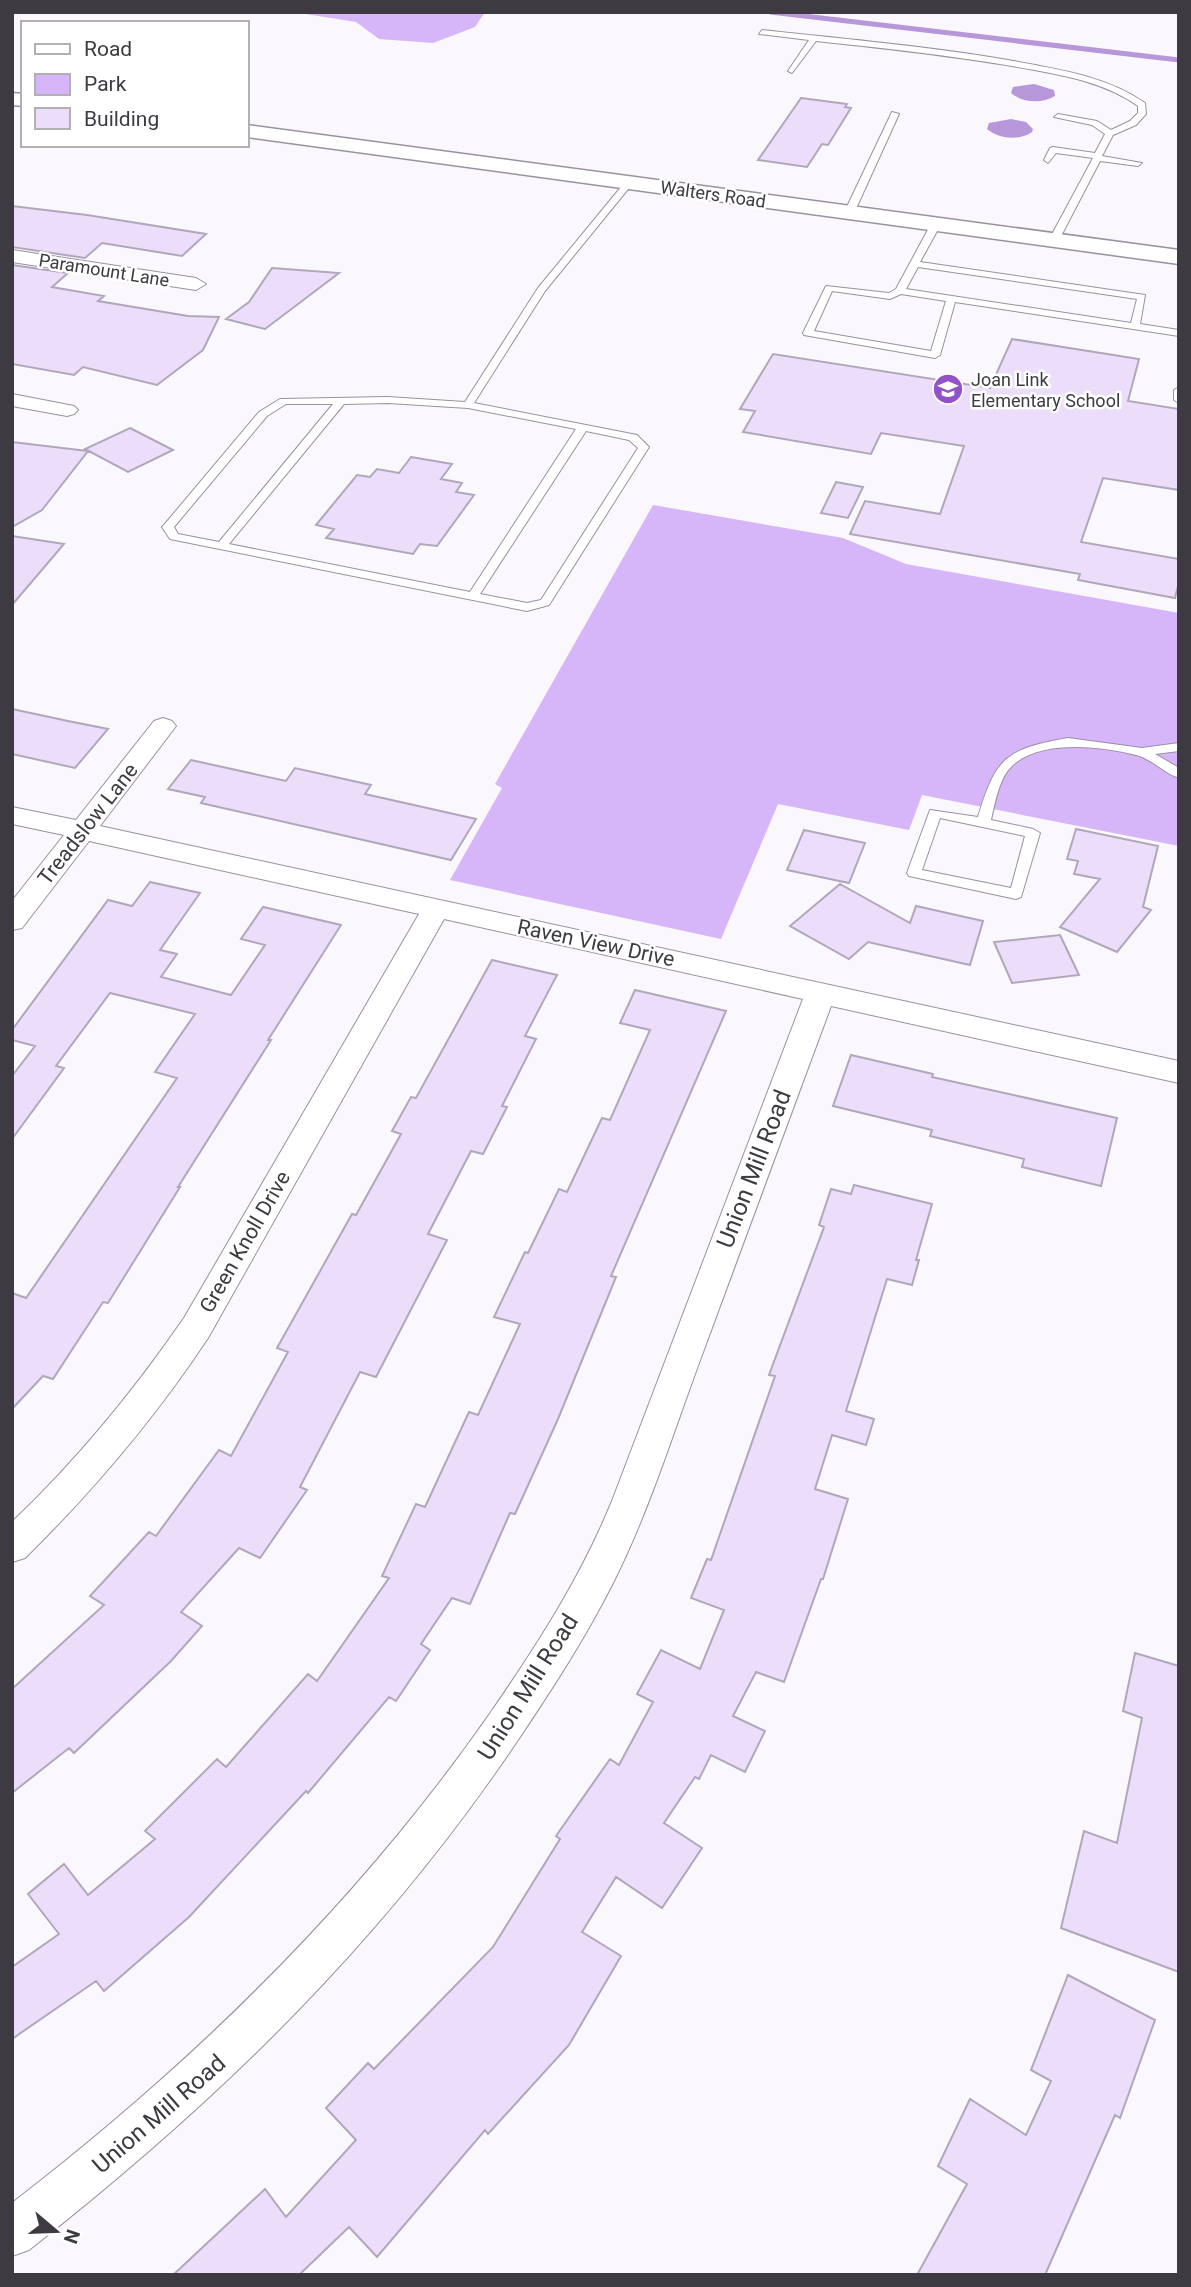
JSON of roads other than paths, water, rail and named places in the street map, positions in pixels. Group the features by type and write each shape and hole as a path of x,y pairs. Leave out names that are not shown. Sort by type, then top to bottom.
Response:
{"street":[{"name":"Walters Road","path":"248,131 1179,257"},
{"name":"Paramount Lane","path":"12,256 197,284"},
{"path":"12,400 67,410"},
{"name":"Treadslow Lane","path":"12,921 163,726"},
{"name":"Raven View Drive","path":"12,815 1179,1072"},
{"name":"Green Knoll Drive","path":"12,1546 67,1494 118,1437 160,1382 196,1328 436,908"},
{"name":"Union Mill Road","path":"12,2233 91,2174 234,2048 296,1986 400,1868 498,1738 552,1653 611,1548 821,992"}],"lane":[{"path":"762,32 988,61 1083,79 1125,91 1142,105 1143,110 1138,119 1110,132 1054,240"},
{"path":"792,71 814,38"},
{"path":"1014,74 1083,79"},
{"path":"849,212 895,114"},
{"path":"1058,117 1094,123 1110,132"},
{"path":"1048,160 1053,150 1138,163"},
{"path":"468,405 541,290 629,183"},
{"path":"936,224 900,291 890,296 829,288 808,334 935,355 951,299"},
{"path":"915,264 1142,297 1135,326"},
{"path":"900,291 1179,333"},
{"path":"1179,390 1179,400"},
{"path":"284,401 341,401 468,405 633,437 644,447 545,602 527,607 174,537 168,527 263,414 284,401"},
{"path":"220,547 341,401"},
{"path":"473,596 583,427"},
{"path":"984,823 994,785 1007,763 1034,748 1068,742 1142,752 1179,747"},
{"path":"1142,752 1179,774"},
{"path":"935,813 984,823 1033,833 1016,894 914,873 935,813"}],"waterway":[{"path":"770,12 1179,60"}],"place":[{"name":"Joan Link Elementary School","path":"948,389"}]}
